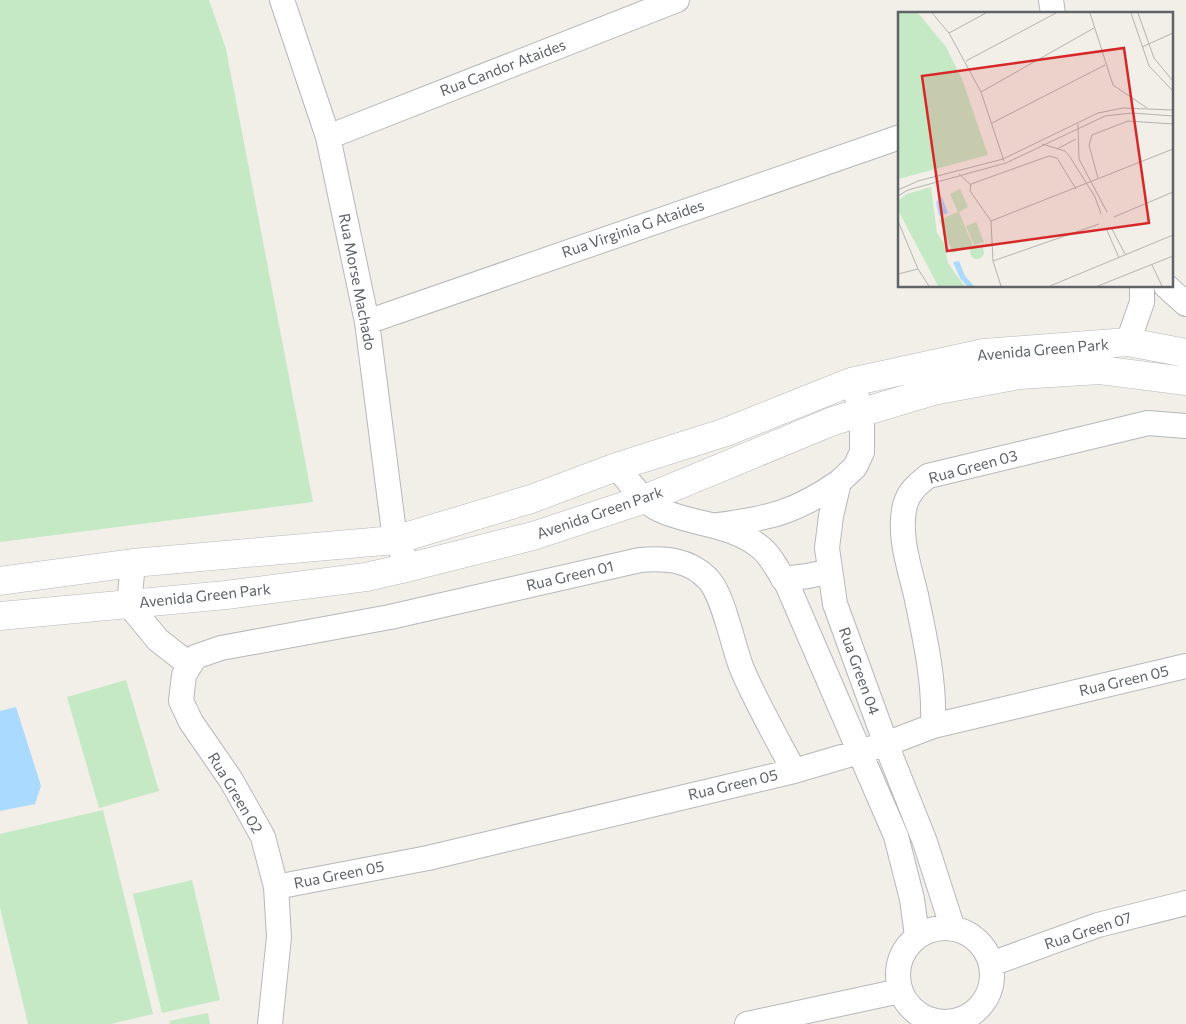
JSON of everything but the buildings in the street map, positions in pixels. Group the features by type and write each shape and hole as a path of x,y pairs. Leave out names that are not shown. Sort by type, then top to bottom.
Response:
{"street":[{"name":"Rua Morse Machado","path":"282,0 328,136 367,322 395,540 410,567"},
{"name":"Rua Candor Ataides","path":"328,136 677,0"},
{"name":"Rua Virginia G Ataides","path":"367,322 898,138"},
{"path":"1128,342 1142,302 1142,288"},
{"path":"1168,288 1186,304"},
{"name":"Avenida Green Park","path":"0,581 133,563 395,540 531,499 616,467 726,432 852,382 984,353 1128,342 1186,353"},
{"name":"Avenida Green Park","path":"0,616 129,605 366,577 410,567 533,536 644,500 862,410 933,391 1019,375 1100,370 1186,381"},
{"path":"717,526 767,518 791,510 814,499 839,482 855,467 862,452 862,410 852,382"},
{"name":"Rua Green 03","path":"932,726 934,699 927,645 902,532 905,505 911,490 928,476 1148,423 1186,426"},
{"path":"616,467 644,500"},
{"name":"Rua Green 04","path":"839,482 827,548 835,604 886,744 925,842 953,929"},
{"name":"Rua Green 04","path":"644,500 659,510 740,534 761,547 783,579 801,615 896,836 912,899 917,936"},
{"name":"Rua Green 01","path":"190,665 195,657 221,648 390,617 640,560 664,558 688,564 708,578 717,594 742,669 794,771"},
{"path":"133,563 129,605 158,640 190,665"},
{"path":"783,579 830,571"},
{"name":"Rua Green 02","path":"190,665 184,675 181,701 191,722 231,780 262,837 276,887 279,937 270,1024"},
{"name":"Rua Green 05","path":"276,887 428,858 794,771 886,744 932,726 1186,666"},
{"name":"Rua Green 07","path":"991,964 1098,924 1186,903"},
{"path":"953,929 975,939 985,950 991,964 991,980 987,995 966,1021 935,1022 914,1010 900,991 897,976 899,961 906,947 917,936 931,930 953,929"},
{"path":"747,1024 900,991"}],"green space":[{"path":"0,0 209,0 226,49 313,502 0,542"},
{"path":"126,680 159,791 99,808 67,697"},
{"path":"103,810 153,1014 111,1024 28,1024 0,908 0,834"},
{"path":"192,880 220,1000 162,1013 133,894"},
{"path":"208,1013 210,1024 170,1024 169,1021"}],"water":[{"path":"16,707 41,786 35,804 0,811 0,711"}]}
